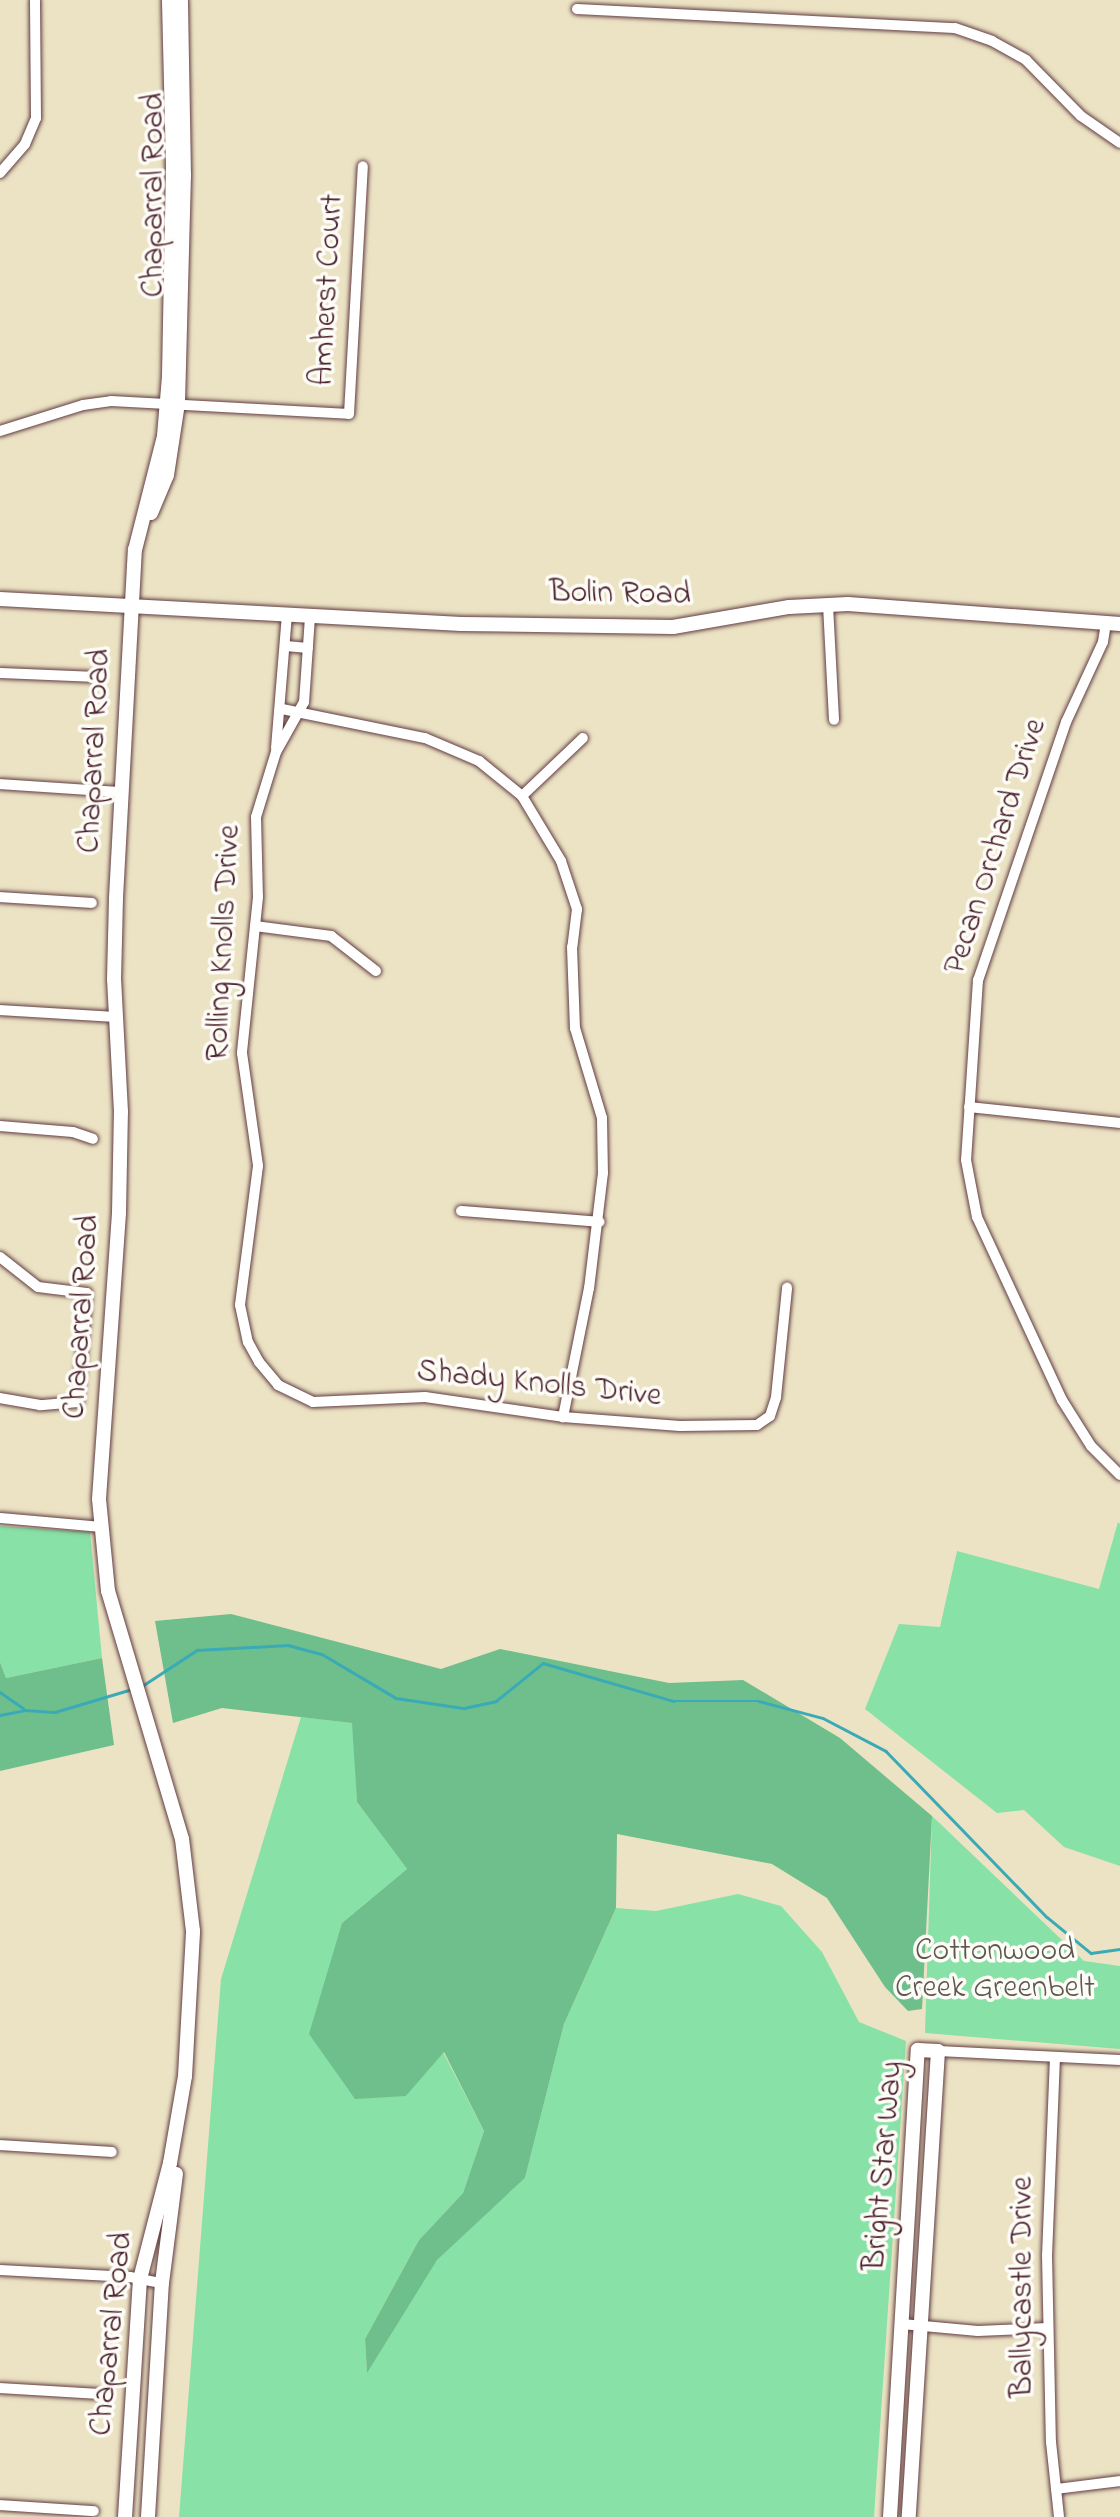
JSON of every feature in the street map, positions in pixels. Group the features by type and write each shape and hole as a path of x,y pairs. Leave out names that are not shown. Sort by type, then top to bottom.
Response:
{"main road":[{"name":"Chaparral Road","path":"169,0 173,178 172,403"},
{"name":"Chaparral Road","path":"148,2517 162,2283 170,2205 187,2120 185,2076 192,1899 184,1846 116,1620 100,1527 119,1213 121,1112 115,1017 122,792 135,550 172,403 184,176 181,0"},
{"name":"Bolin Road","path":"0,599 310,617 665,628 828,604 952,609 1113,624"},
{"name":"Bright Star Way","path":"890,2517 918,2050 938,2051 918,2326 909,2517"},
{"name":"Chaparral Road","path":"125,2517 140,2279 170,2164 185,2076"}],"street":[{"path":"0,173 25,144 36,118 34,0"},
{"path":"577,9 956,28 1017,54 1081,116 1120,144"},
{"name":"Amherst Court","path":"172,403 349,414 363,166"},
{"path":"0,431 92,403 172,403"},
{"path":"828,604 834,720"},
{"name":"Rolling Knolls Drive","path":"287,615 282,709 275,752 256,817 255,926 242,1053 255,1133 257,1189 242,1280 242,1323 268,1374 290,1394 309,1401"},
{"name":"Rolling Knolls Drive","path":"275,752 304,702 310,617"},
{"name":"Pecan Orchard Drive","path":"1113,624 1066,722 981,970 969,1107 967,1177 984,1235 1062,1401 1091,1446 1120,1475"},
{"path":"286,646 308,648"},
{"path":"0,673 98,677"},
{"path":"282,709 441,744 479,761 522,796 555,844 577,909 572,947 575,1028 602,1118 600,1222 563,1417"},
{"path":"522,796 583,738"},
{"path":"0,784 122,792"},
{"path":"0,897 92,903"},
{"path":"255,926 331,936 376,971"},
{"path":"0,1010 115,1017"},
{"path":"969,1107 1120,1123"},
{"path":"0,1126 73,1132 93,1139"},
{"path":"461,1211 600,1222"},
{"path":"0,1257 38,1287 87,1293 78,1402 40,1405 0,1398"},
{"name":"Shady Knolls Drive","path":"309,1401 425,1397 563,1417 680,1426 764,1423 776,1397 787,1288"},
{"path":"0,1518 100,1527"},
{"path":"938,2051 1120,2060"},
{"name":"Ballycastle Drive","path":"1055,2057 1048,2328 1059,2517"},
{"path":"0,2145 113,2152"},
{"path":"0,2270 140,2279 162,2283"},
{"path":"902,2324 978,2331 1048,2328"},
{"path":"0,2388 99,2394"},
{"path":"1056,2489 1120,2481"},
{"path":"0,2505 93,2511"}],"green space":[{"path":"1118,1522 1120,1866 1064,1847 1024,1810 997,1813 865,1709 899,1624 940,1627 957,1551 1099,1589"},
{"path":"0,1526 90,1532 102,1658 6,1678 0,1662"},
{"path":"231,1614 441,1669 500,1649 669,1683 743,1680 840,1738 932,1816 922,2009 908,2011 885,1987 827,1898 772,1864 617,1834 616,1908 564,2024 525,2178 437,2260 367,2373 365,2339 419,2240 463,2193 484,2131 444,2052 406,2096 355,2099 309,2034 342,1923 407,1869 357,1802 352,1723 222,1708 173,1723 155,1621"},
{"path":"102,1658 114,1745 0,1771 0,1662 6,1678"},
{"path":"301,1717 353,1723 357,1802 407,1869 342,1923 406,2096 443,2052 484,2131 463,2193 419,2240 365,2339 367,2372 437,2259 525,2178 564,2024 616,1908 656,1911 738,1894 781,1906 822,1952 859,2022 906,2041 874,2517 179,2517 221,1979"},
{"name":"Cottonwood Creek Greenbelt","path":"932,1816 1084,1961 1120,1966 1120,2049 925,2033"}],"waterway":[{"path":"142,1686 197,1650 288,1645 322,1654 396,1698 464,1708 496,1701 543,1663 674,1701 759,1701 823,1718 886,1751 1047,1917 1091,1953 1120,1949"},
{"path":"0,1715 25,1710 55,1712 132,1689"},
{"path":"0,1692 23,1708"}]}
